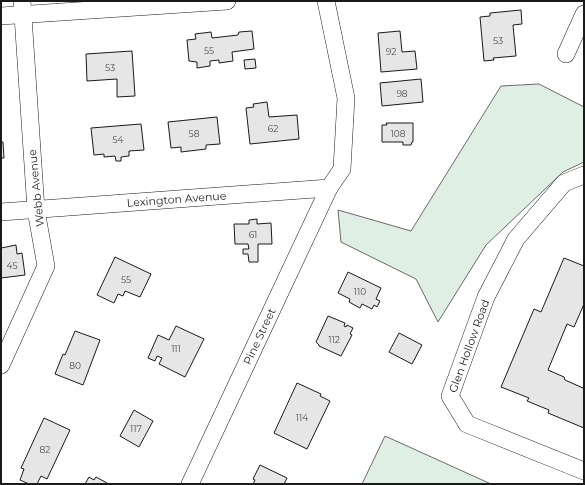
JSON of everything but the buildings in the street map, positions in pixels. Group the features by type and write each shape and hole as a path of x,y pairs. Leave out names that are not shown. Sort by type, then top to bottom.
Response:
{"street":[{"path":"1,16 22,8 226,1"},
{"path":"326,1 346,98 342,169 329,188"},
{"name":"Webb Avenue","path":"1,365 46,266 36,210 22,8"},
{"path":"566,54 584,14"},
{"name":"Glen Hollow Road","path":"584,175 564,183 516,239 486,297 450,396 467,424 584,471"},
{"name":"Lexington Avenue","path":"1,212 329,188"},
{"name":"Pine Street","path":"190,484 329,188"}],"green space":[{"path":"539,84 584,107 584,162 563,172 486,245 438,322 416,279 341,242 338,210 411,231 501,86"},
{"path":"385,436 491,484 362,484"}]}
